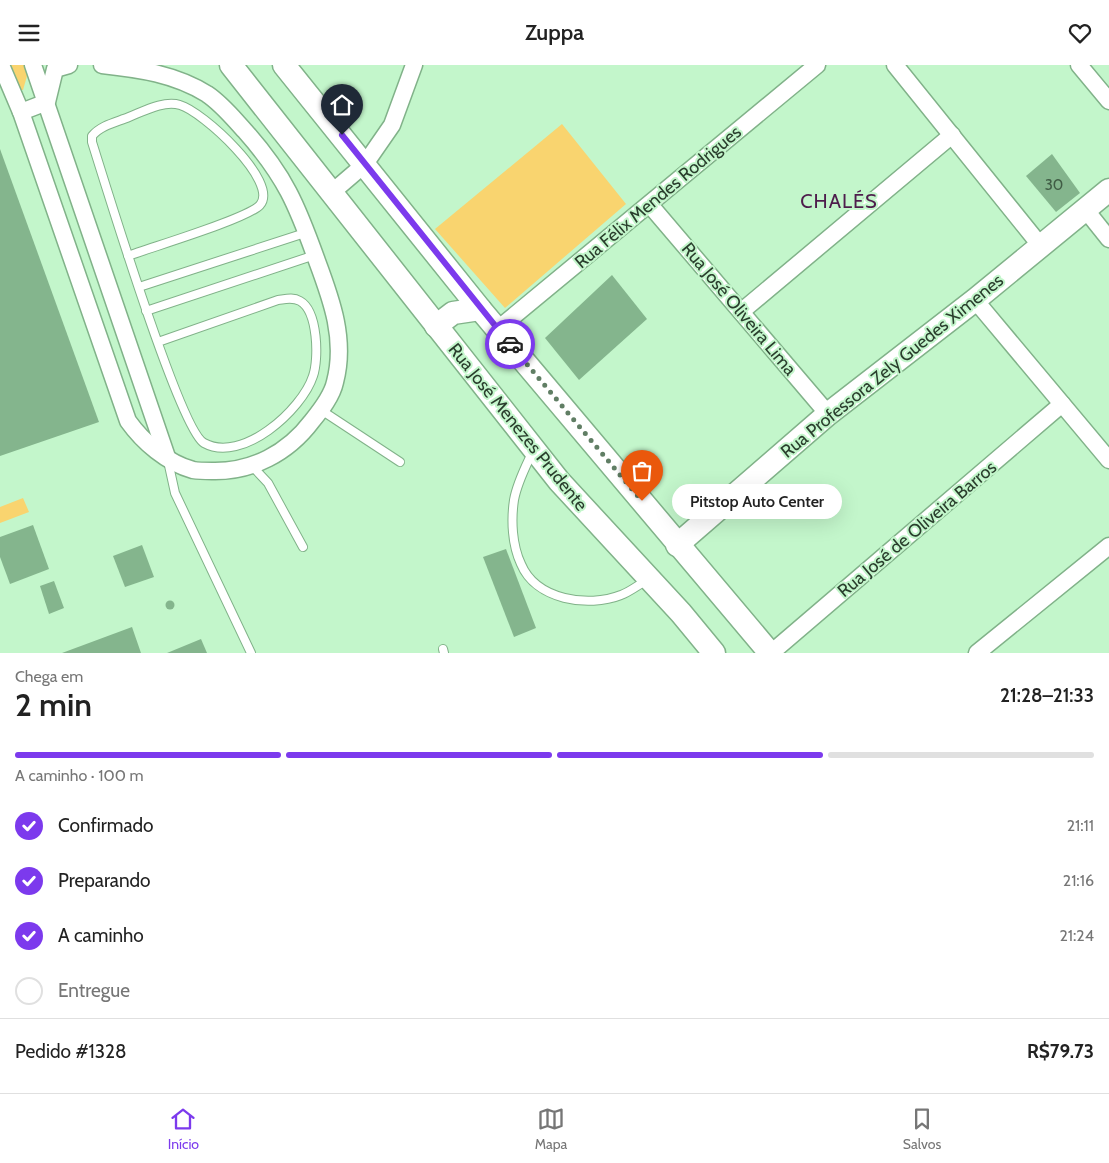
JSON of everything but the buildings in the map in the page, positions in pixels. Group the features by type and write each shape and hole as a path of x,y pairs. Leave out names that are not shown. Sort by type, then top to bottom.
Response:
{"main road":[{"name":"Rua José Menezes Prudente","path":"231,65 330,194 559,481 681,613 714,653"},
{"path":"284,65 480,309 771,653"},
{"name":"Rua Professora Zely Guedes Ximenes","path":"678,545 828,414 975,300 1109,190"},
{"path":"436,326 453,313 480,309"}],"street":[{"path":"34,65 167,457"},
{"path":"47,101 55,69 69,65"},
{"path":"1,67 21,112 128,421 148,444 167,457 194,470 231,471 252,466 277,454 300,437 321,409 335,384 341,355 338,325 308,232 292,193 278,170 226,109 207,94 186,83 148,68 102,65"},
{"path":"330,194 365,164 392,125 414,65"},
{"name":"Rua Félix Mendes Rodrigues","path":"498,329 817,65"},
{"path":"895,65 1040,245"},
{"path":"1079,65 1109,101"},
{"path":"21,112 47,101"},
{"path":"742,311 952,135"},
{"name":"Rua José Oliveira Lima","path":"650,205 828,414"},
{"path":"1085,209 1109,239"},
{"path":"975,300 1109,460"},
{"name":"Rua José de Oliveira Barros","path":"771,653 1062,405"},
{"path":"977,653 1109,546"}],"lane":[{"path":"128,255 226,221 255,209 261,203 264,189 256,175 226,139 194,110 178,104 150,108 102,127 92,136 92,142 128,255 139,287 146,311 158,342 194,433 204,443 220,447 238,446 270,430 292,409 302,395 313,377 317,359 317,344 309,313 302,302 292,298 278,300 158,342"},
{"path":"139,287 308,232"},
{"path":"146,311 315,255"},
{"path":"321,409 400,462"},
{"path":"534,449 518,484 513,521 514,542 521,565 532,581 552,594 575,601 596,601 621,595 649,579"},
{"path":"167,457 175,493 251,653"},
{"path":"252,466 268,483 302,547"}],"shaded area":[{"path":"7,65 25,65 27,76 23,90 19,90"},
{"path":"562,124 626,204 505,308 435,229"},
{"path":"23,498 29,512 0,523 0,507"}],"way so far":[{"path":"510,344 642,501"}],"place":[{"name":"Pitstop Auto Center","path":"642,501"}],"district":[{"name":"CHALÉS","path":"839,201"}],"route":[{"path":"342,135 510,344"}]}
